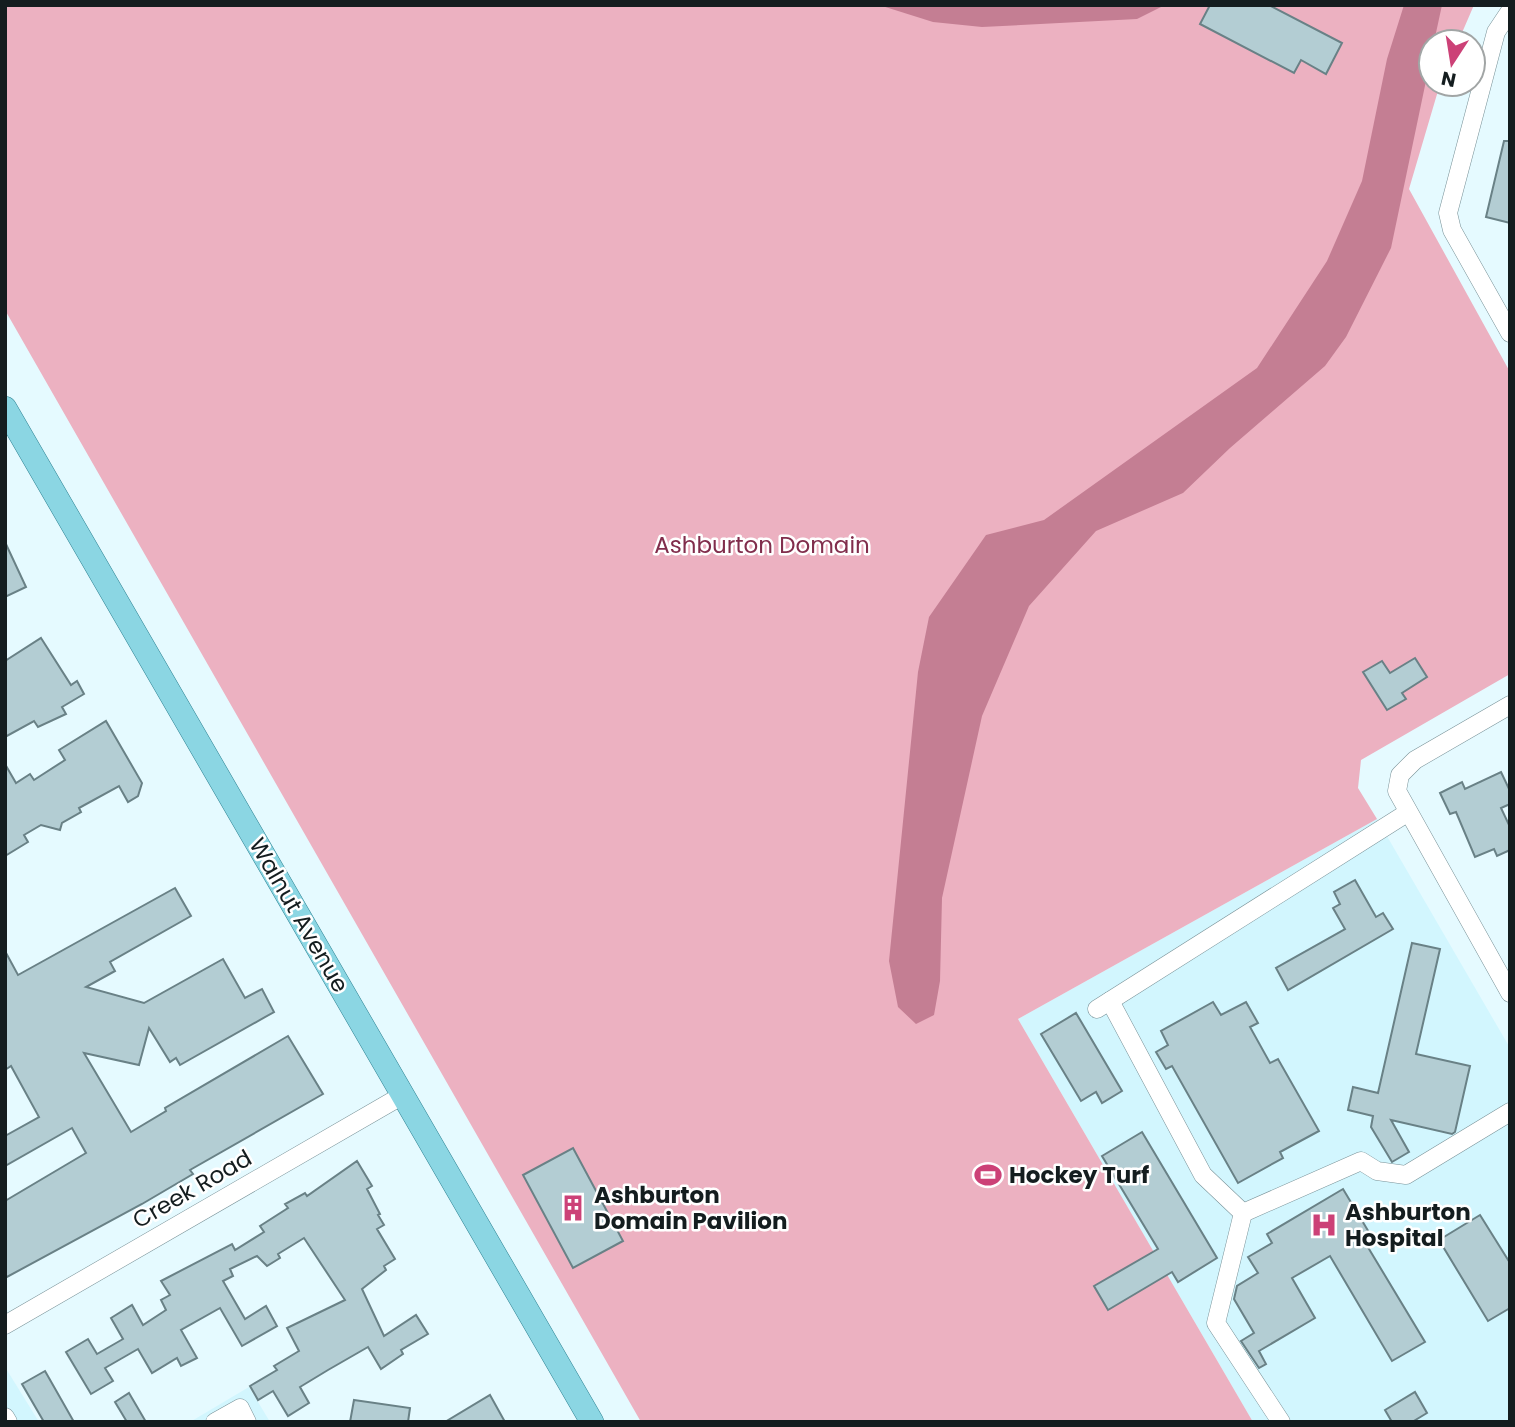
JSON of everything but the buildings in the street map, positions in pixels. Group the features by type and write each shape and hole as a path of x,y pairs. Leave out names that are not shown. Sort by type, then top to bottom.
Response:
{"main road":[{"name":"Walnut Avenue","path":"5,408 592,1422"}],"street":[{"path":"1510,11 1496,32 1448,213 1452,230 1510,333"},
{"path":"1510,705 1415,760 1400,775 1397,791 1510,993"},
{"path":"1243,1213 1203,1175 1103,1005 1407,813"},
{"name":"Creek Road","path":"5,1325 403,1095"},
{"path":"1243,1213 1361,1161 1377,1171 1406,1175 1510,1112"},
{"path":"1243,1213 1216,1323 1281,1422"},
{"path":"215,1422 240,1408 247,1422"}],"shaded area":[{"path":"879,5 1165,5 1137,19 982,27 933,22"},
{"path":"1404,5 1442,5 1437,28 1417,28 1417,98 1422,98 1391,248 1346,337 1325,366 1230,448 1183,493 1096,531 1029,606 982,716 942,898 940,981 934,1015 916,1024 898,1007 889,961 918,672 929,617 986,535 1044,520 1257,368 1327,261 1362,181 1387,59"},
{"name":"Ashburton Hospital","path":"1377,819 1510,1048 1510,1422 1253,1422 1018,1019"},
{"path":"5,1367 39,1422 5,1422"},
{"path":"249,1387 270,1422 190,1422"}],"green space":[{"name":"Ashburton Domain","path":"5,5 1474,5 1464,28 1417,28 1417,98 1436,98 1409,189 1510,372 1510,674 1361,760 1358,788 1377,819 1018,1019 1253,1422 641,1422 5,310"}],"place":[{"name":"Hockey Turf","path":"988,1175"},
{"name":"Ashburton Domain Pavilion","path":"573,1208"},
{"name":"Ashburton Hospital","path":"1324,1225"}]}
